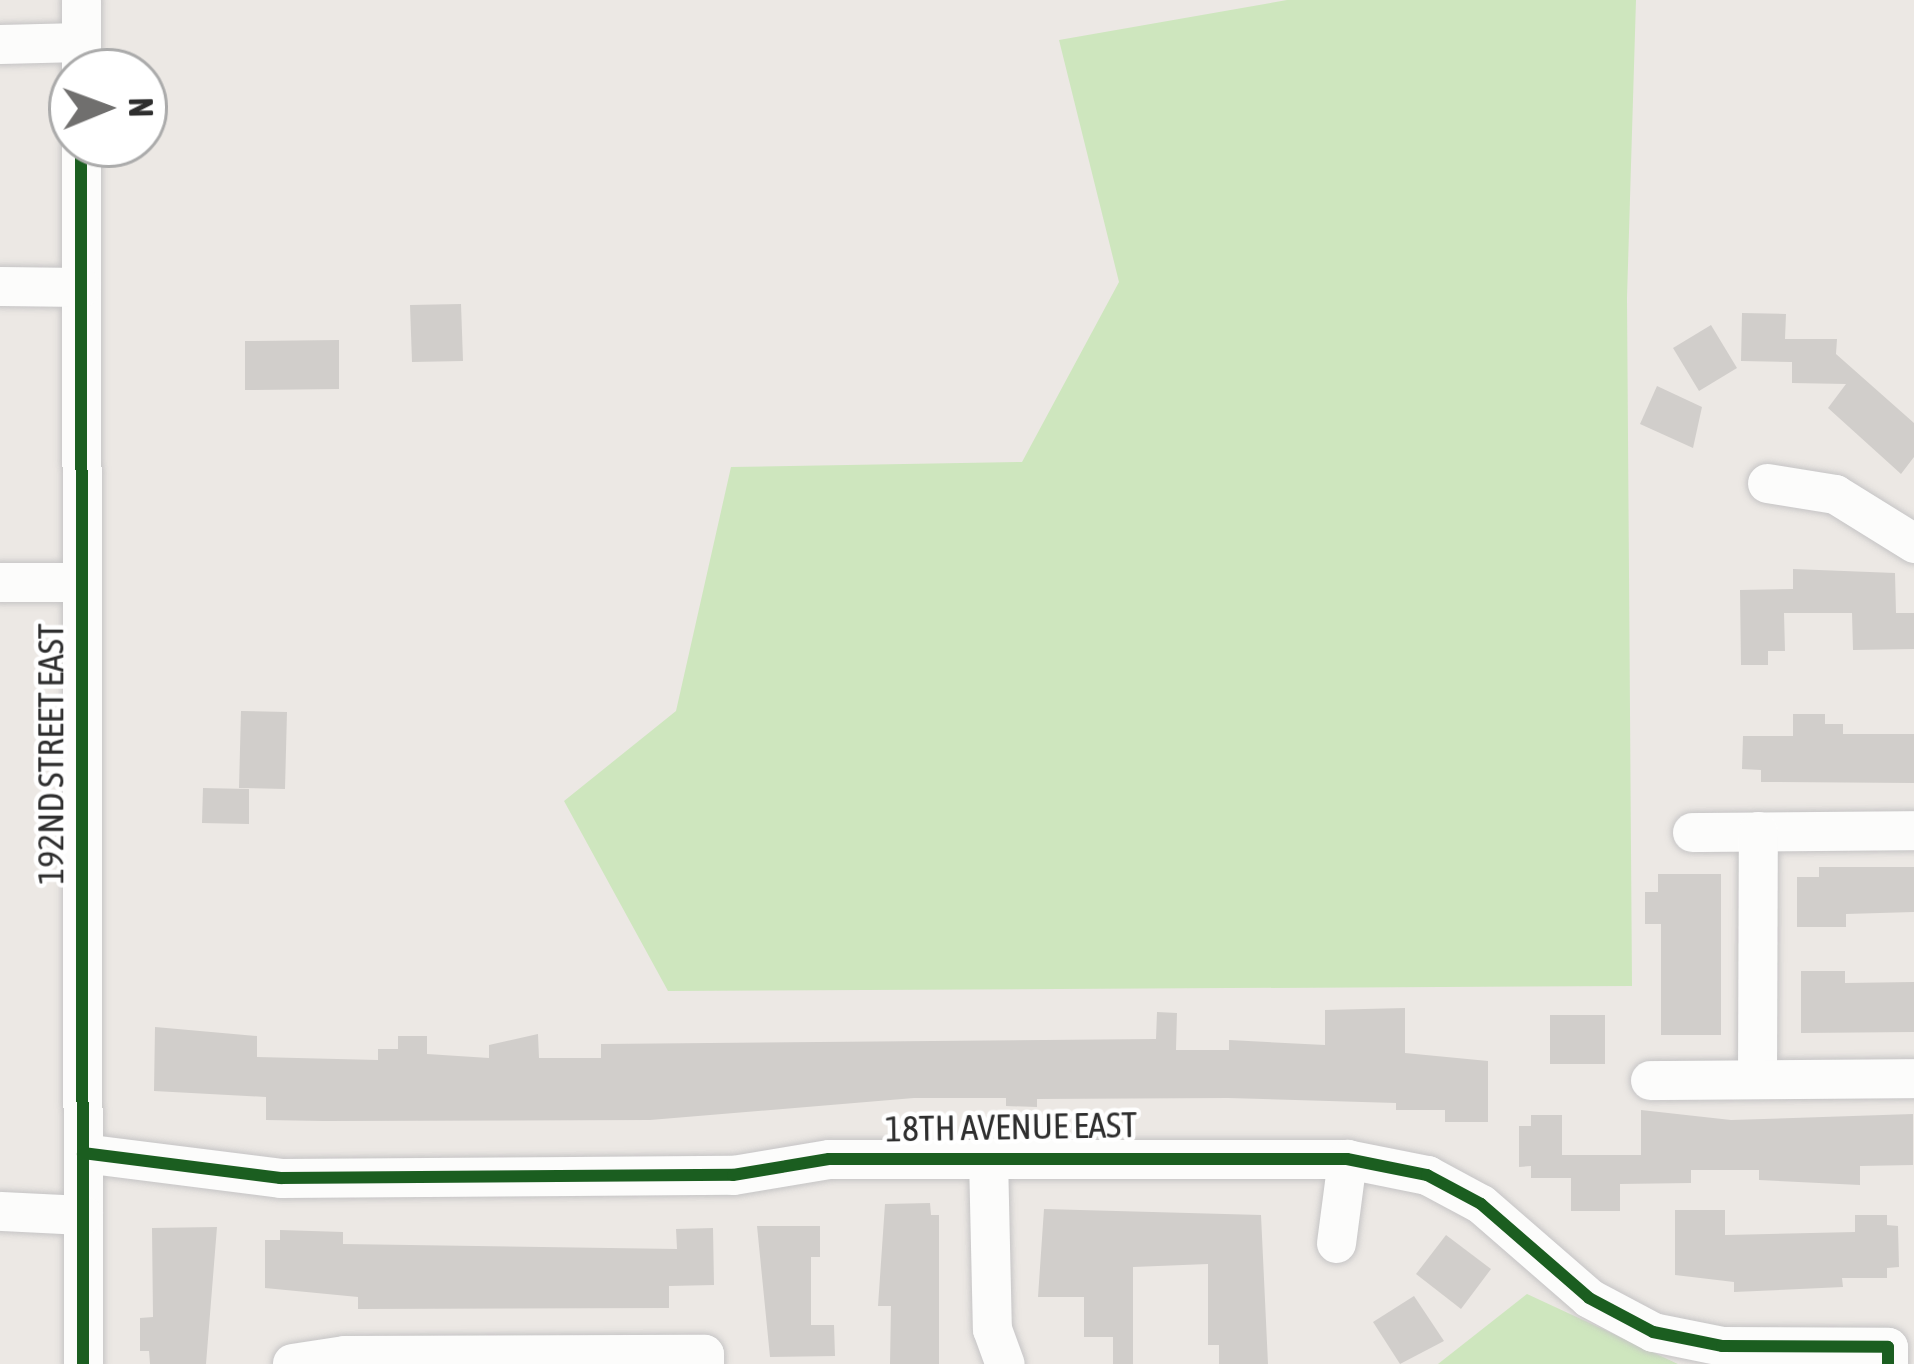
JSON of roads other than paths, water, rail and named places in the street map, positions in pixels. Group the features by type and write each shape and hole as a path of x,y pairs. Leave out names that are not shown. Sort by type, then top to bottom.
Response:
{"street":[{"path":"81,0 81,48"},
{"path":"0,44 48,52"},
{"name":"192ND STREET EAST","path":"81,168 82,1364"},
{"path":"0,286 81,287"},
{"path":"1767,483 1835,494 1914,543"},
{"path":"0,582 80,582"},
{"path":"1692,832 1914,830"},
{"path":"1757,831 1757,1079"},
{"path":"1650,1080 1914,1078"},
{"name":"18TH AVENUE EAST","path":"83,1153 280,1178 734,1175 830,1159 1348,1159 1427,1175 1481,1204 1589,1298 1653,1332 1722,1346 1888,1356"},
{"path":"988,1157 992,1329 1005,1364"},
{"path":"1336,1243 1348,1159"},
{"path":"0,1210 83,1215"},
{"path":"292,1363 344,1354 704,1359"}]}
